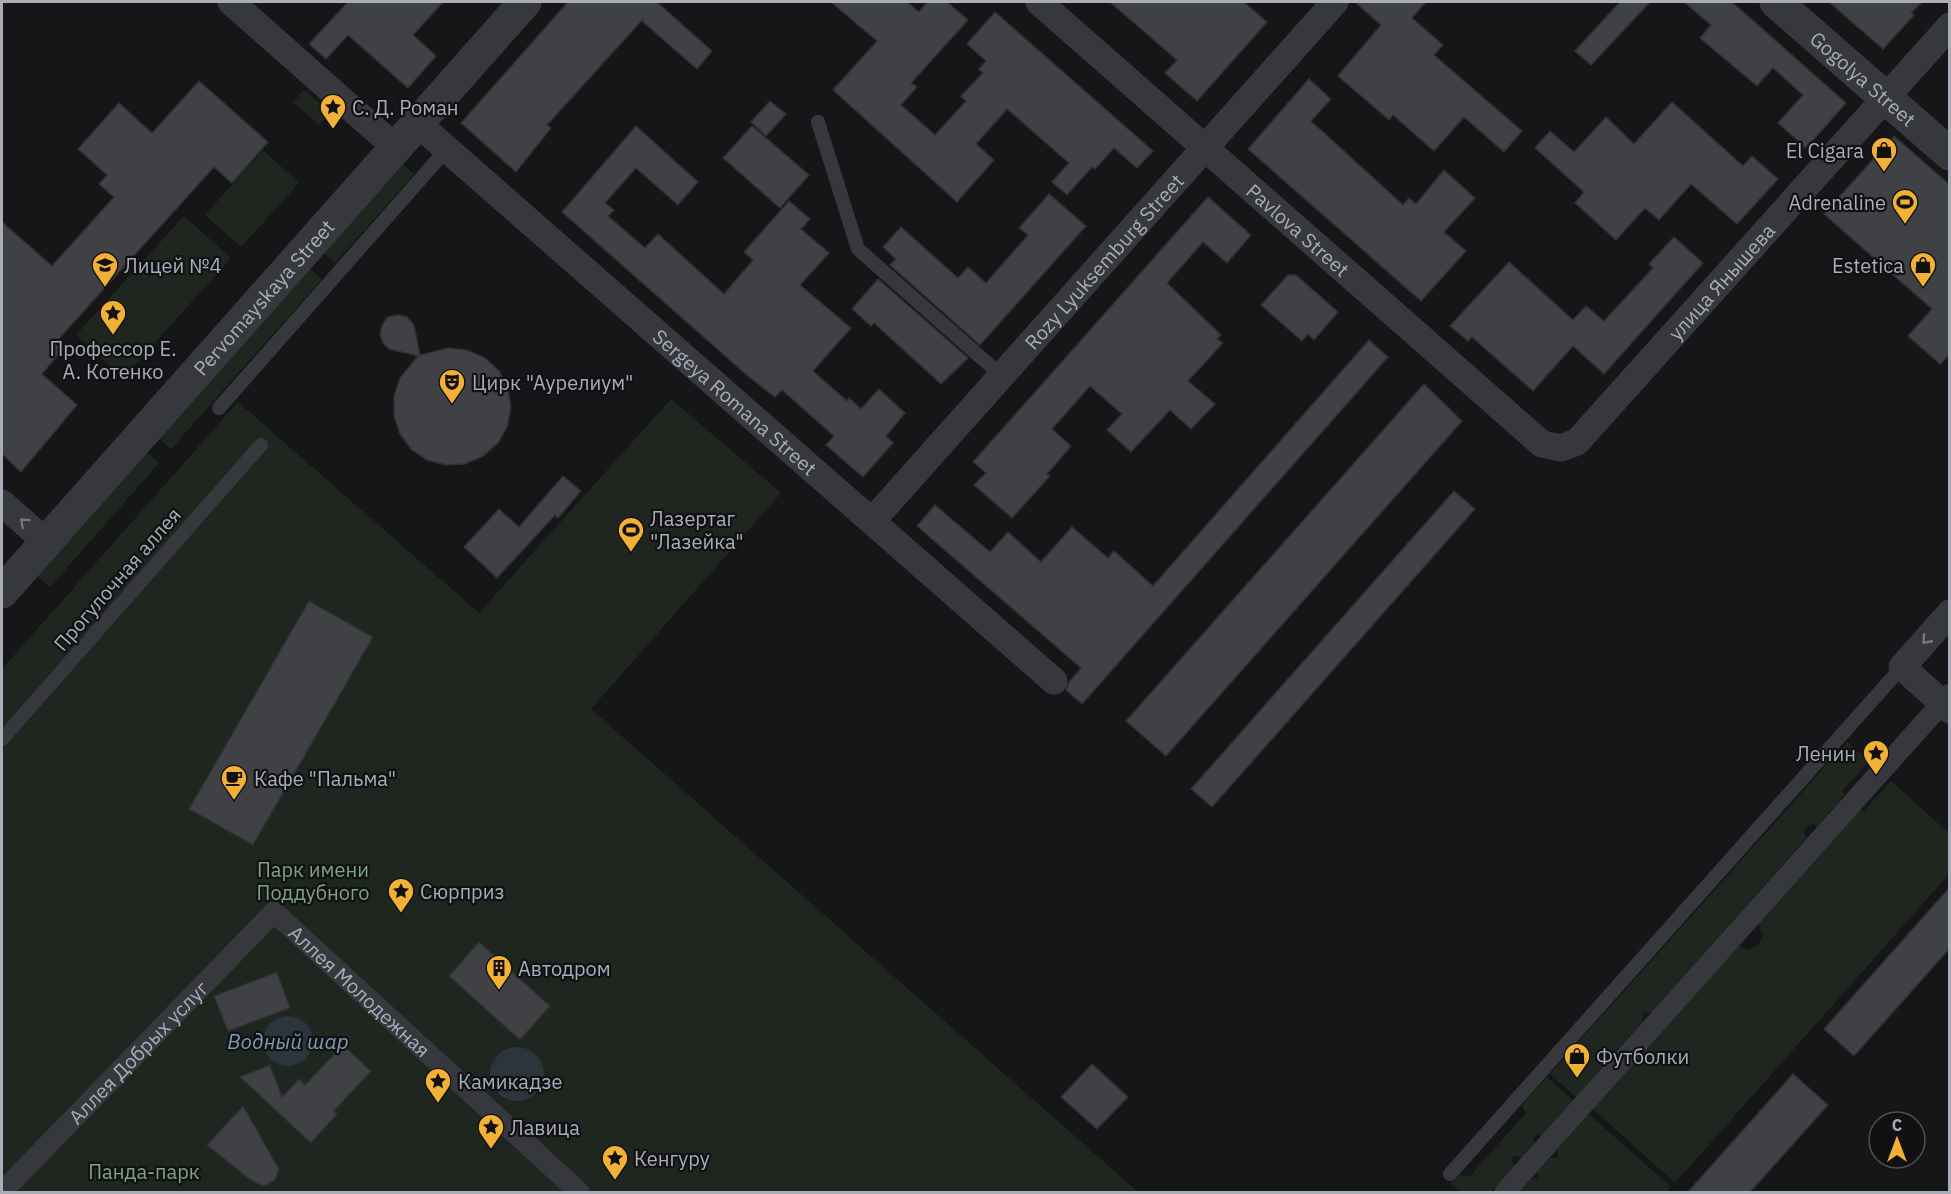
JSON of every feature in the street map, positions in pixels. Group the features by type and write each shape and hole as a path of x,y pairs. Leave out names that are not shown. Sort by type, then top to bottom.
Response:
{"street":[{"path":"231,2 396,147"},
{"name":"Pervomayskaya Street","path":"2,592 525,2"},
{"name":"Pavlova Street","path":"1039,2 1542,444 1561,448"},
{"name":"Rozy Lyuksemburg Street","path":"872,521 1335,2"},
{"name":"Gogolya Street","path":"1776,2 1950,154"},
{"name":"улица Янышева","path":"1561,448 1577,442 1950,26"},
{"name":"Sergeya Romana Street","path":"417,123 1054,681"},
{"path":"2,502 46,542"},
{"path":"1505,1192 1947,702 1902,667 1950,613"},
{"name":"Аллея Добрых услуг","path":"2,1192 274,912"},
{"name":"Аллея Молодежная","path":"274,912 579,1192"}],"lane":[{"path":"818,122 858,249 1002,376"},
{"path":"219,408 447,149"},
{"name":"Прогулочная аллея","path":"2,739 261,445"},
{"path":"1450,1174 1902,667"}],"green space":[{"path":"304,90 330,112 319,125 293,102"},
{"path":"263,150 299,183 241,247 205,215"},
{"path":"400,162 414,174 335,263 321,251"},
{"path":"184,216 231,258 123,378 76,335"},
{"path":"308,267 322,279 171,449 157,437"},
{"name":"Парк имени Поддубного","path":"671,399 781,493 591,709 1138,1192 2,1192 2,669 238,402 479,613"},
{"path":"145,451 159,463 50,587 36,575"},
{"path":"1847,742 1869,761 1842,791 1845,794 1817,827 1813,824 1806,827 1804,834 1807,837 1652,1012 1643,1013 1642,1022 1576,1097 1550,1074"},
{"path":"1891,781 1949,833 1949,874 1675,1183 1593,1109 1738,946 1748,950 1757,946 1763,936 1758,923 1860,809 1864,811"},
{"path":"1547,1077 1573,1100 1541,1136 1537,1134 1533,1136 1534,1144 1522,1157 1514,1156 1512,1161 1515,1166 1490,1192 1461,1192 1451,1184 1459,1175 1470,1176 1526,1113 1522,1105"},
{"path":"1589,1114 1671,1187 1666,1192 1519,1192 1531,1179 1538,1178 1538,1171 1550,1158 1558,1158 1557,1150"}],"water":[{"name":"Водный шар","path":"288,1016 302,1020 309,1027 313,1041 309,1055 302,1062 288,1066 274,1062 267,1055 263,1041 267,1027 274,1020"},
{"path":"512,1047 522,1047 532,1051 540,1059 544,1074 540,1089 532,1097 522,1101 512,1101 502,1097 494,1089 490,1079 490,1069 494,1059 502,1051"}],"building":[{"path":"348,2 443,2 413,35 436,56 408,88 348,35 326,59 309,44"},
{"path":"568,2 659,2 712,51 697,69 643,22 644,18 547,125 551,128 516,172 461,123"},
{"path":"831,2 907,2 919,12 927,2 947,2 968,20 911,83 917,87 901,105 935,135 966,101 961,96 983,73 979,69 986,61 967,44 995,12 1153,151 1137,168 1114,148 1095,169 1092,167 1067,195 1052,182 1069,163 1007,109 976,144 994,160 957,202 833,90 877,41"},
{"path":"1110,2 1244,2 1267,22 1197,101 1165,73 1177,60"},
{"path":"1355,2 1426,2 1412,18 1443,45 1434,55 1522,131 1504,152 1464,117 1434,151 1393,115 1389,120 1338,76 1381,25"},
{"path":"1620,2 1650,2 1591,65 1575,51"},
{"path":"1684,2 1732,2 1846,103 1806,148 1778,123 1803,95 1773,68 1757,86 1700,38 1711,25"},
{"path":"1829,2 1922,2 1911,13 1914,15 1883,49"},
{"path":"1309,79 1331,99 1311,121 1403,205 1409,198 1416,204 1444,170 1475,198 1444,232 1466,251 1421,301 1248,149"},
{"path":"199,81 268,142 232,183 214,167 56,342 63,349 42,374 77,405 21,472 2,454 2,222 52,266 114,197 99,184 107,175 78,149 119,103 152,133"},
{"path":"770,101 786,114 766,136 751,122"},
{"path":"1672,102 1743,166 1752,156 1778,179 1737,224 1691,184 1659,220 1645,208 1616,240 1575,203 1584,192 1535,148 1550,131 1574,152 1606,117 1634,144"},
{"path":"636,126 698,182 678,205 636,168 605,203 614,210 608,216 645,248 658,234 724,294 753,260 744,252 789,201 810,219 801,229 829,253 800,285 851,328 813,371 847,401 849,398 861,409 879,389 905,413 886,436 893,443 863,477 826,445 834,436 782,390 775,397 749,377 562,212"},
{"path":"752,126 809,175 780,208 723,158"},
{"path":"1894,136 1950,185 1950,354 1940,364 1908,336 1932,309 1824,214"},
{"path":"1049,194 1086,226 980,345 890,265 896,259 883,247 901,227 958,278 968,267 986,283 1028,235 1019,228"},
{"path":"1208,197 1251,235 1227,263 1203,242 1167,283 1221,335 1217,339 1223,343 1188,381 1215,404 1191,429 1170,410 1131,452 1107,430 1122,414 1090,386 1052,429 1071,446 1047,474 1050,476 1012,518 974,485 986,473 973,462"},
{"path":"1674,237 1703,263 1604,374 1573,346 1533,391 1472,337 1468,341 1450,326 1509,262 1573,320 1586,306 1604,321 1653,268 1649,264"},
{"path":"1288,275 1296,275 1338,312 1314,340 1308,334 1302,341 1261,305"},
{"path":"878,279 968,358 941,384 874,323 871,326 852,309"},
{"path":"398,315 407,317 414,325 420,355 448,348 467,350 485,358 499,371 508,389 511,408 507,427 498,443 483,456 465,464 446,465 427,460 411,449 400,434 394,416 394,396 400,378 418,356 389,349 383,343 380,335 382,325 388,317"},
{"path":"1369,340 1388,357 1082,704 1066,690 1069,682 1081,668 917,526 935,505 990,552 1008,532 1041,562 1072,527 1108,558 1114,551 1153,586"},
{"path":"1424,384 1462,421 1166,756 1126,721"},
{"path":"563,476 581,491 558,518 555,515 497,578 464,547 499,509 519,527"},
{"path":"1454,491 1475,509 1212,807 1191,789"},
{"path":"309,601 373,637 253,845 189,809"},
{"path":"1950,887 1950,948 1854,1056 1824,1029"},
{"name":"Автодром","path":"479,942 550,1006 520,1040 449,976"},
{"path":"277,972 290,1008 228,1031 214,996"},
{"path":"343,1045 371,1071 334,1111 337,1114 311,1143 240,1077 270,1065 282,1097 299,1079 305,1085"},
{"path":"1092,1064 1128,1097 1097,1129 1061,1097"},
{"path":"1793,1074 1828,1105 1750,1192 1688,1192"},
{"path":"243,1106 279,1169 275,1180 267,1185 262,1186 249,1179 207,1145"}],"place":[{"name":"С. Д. Роман","path":"333,130"},
{"name":"El Cigara","path":"1884,173"},
{"name":"Аdrenaline","path":"1905,225"},
{"name":"Лицей №4","path":"105,288"},
{"name":"Estetica","path":"1923,288"},
{"name":"Профессор Е. А. Котенко","path":"113,336"},
{"name":"Цирк \"Аурелиум\"","path":"452,405"},
{"name":"Лазертаг \"Лазейка\"","path":"631,553"},
{"name":"Ленин","path":"1876,776"},
{"name":"Кафе \"Пальма\"","path":"234,801"},
{"name":"Сюрприз","path":"401,914"},
{"name":"Автодром","path":"499,991"},
{"name":"Футболки","path":"1577,1079"},
{"name":"Камикадзе","path":"438,1104"},
{"name":"Лавица","path":"491,1150"},
{"name":"Кенгуру","path":"615,1181"}],"park label":[{"name":"Панда-парк","path":"144,1171"}]}
